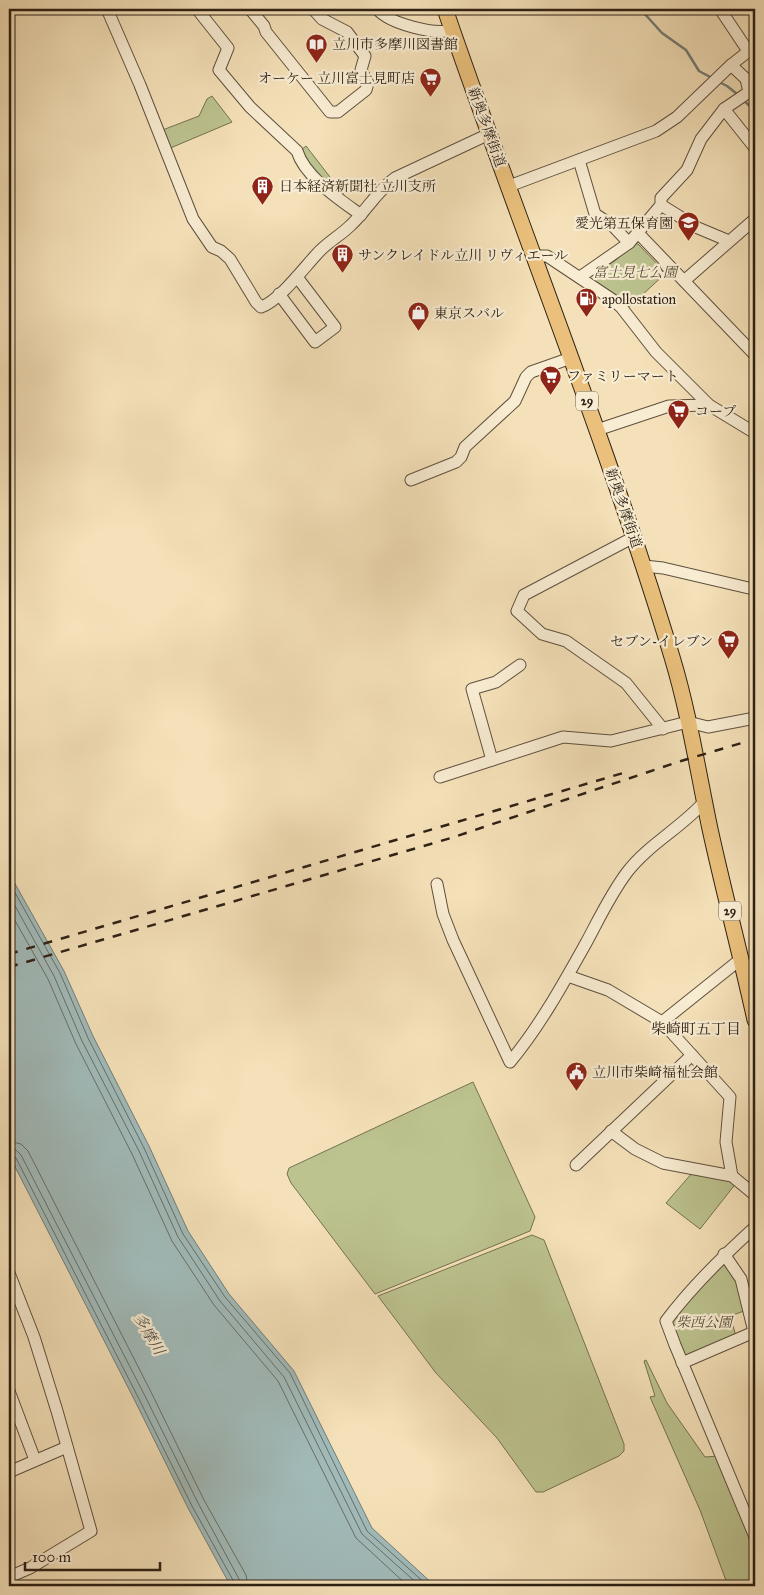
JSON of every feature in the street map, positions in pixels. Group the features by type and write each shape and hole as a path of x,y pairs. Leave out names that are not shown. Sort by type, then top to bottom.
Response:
{"main road":[{"name":"新奥多摩街道","path":"445,9 572,358 644,566 673,659 704,802 742,958 751,980 755,1020"}],"street":[{"path":"106,9 200,232 212,247 221,251 230,259 261,307 266,306 297,277 323,248 351,226 384,186 395,178 489,134"},
{"path":"196,9 228,48 219,70 250,106 297,151 299,160 325,188 361,215"},
{"path":"250,9 330,112 338,112 366,90 368,83 361,70 365,56 347,32 322,19 313,9"},
{"path":"377,9 391,19 404,24 443,32 452,30"},
{"path":"509,186 656,131 677,117 731,65 752,49 720,9"},
{"path":"580,277 628,243 638,233 662,205 661,198 687,170 701,139 724,109 747,96 746,79 731,65"},
{"path":"724,109 755,148"},
{"path":"579,160 595,214 613,226 628,243"},
{"path":"662,205 698,228 728,241"},
{"path":"684,281 755,219"},
{"path":"638,233 755,355"},
{"path":"534,256 547,256 580,277 620,308 656,352 709,405 755,433"},
{"path":"279,294 315,342 335,328 297,277"},
{"path":"411,480 456,462 461,457 465,448 515,401 526,377 531,372 572,358"},
{"path":"597,430 669,406 709,405"},
{"path":"634,537 524,595 517,610 542,634 566,641 626,682 663,729"},
{"path":"644,566 663,568 753,589"},
{"path":"492,760 472,688 496,682 520,665"},
{"path":"440,777 563,738 611,741 688,722 708,727 755,718"},
{"path":"437,884 443,914 510,1062 528,1040 568,976 613,892 629,869 693,814 704,802"},
{"path":"662,1022 742,958"},
{"path":"568,976 608,990 662,1022 730,1097 726,1142 732,1176"},
{"path":"576,1165 692,1055"},
{"path":"611,1131 635,1149 663,1163 732,1176 755,1195"},
{"path":"755,1227 724,1254 666,1321 755,1537"},
{"path":"682,1363 755,1334 741,1279 724,1254"},
{"path":"9,1273 13,1298 34,1337 91,1531 30,1568 9,1577"},
{"path":"9,1391 35,1460"},
{"path":"9,1472 67,1447"}],"green space":[{"path":"212,96 232,122 168,149 160,131 199,116 207,99"},
{"path":"306,146 344,195 325,181 308,164 301,150"},
{"name":"富士見七公園","path":"633,244 638,244 666,273 629,307 623,300 594,280 593,275 616,260"},
{"path":"473,1082 535,1217 530,1231 375,1294 291,1183 287,1174 289,1168"},
{"path":"693,1172 737,1182 700,1229 666,1203"},
{"path":"532,1235 544,1240 624,1444 624,1451 619,1456 543,1492 536,1492 497,1438 436,1373 378,1296"},
{"name":"柴西公園","path":"718,1263 726,1263 738,1281 744,1311 730,1316 736,1336 685,1358 671,1321"},
{"path":"646,1360 667,1403 705,1457 718,1456 755,1544 755,1586 728,1586 700,1510 650,1397 655,1396 644,1361"}],"water":[{"name":"多摩川","path":"9,873 64,971 93,1036 149,1146 188,1231 229,1294 294,1371 372,1528 435,1586 231,1586 229,1583 188,1508 9,1155"}],"waterway":[{"path":"638,9 662,33 686,50 699,71 712,78"},
{"path":"719,82 737,94"},
{"path":"743,100 755,113"},
{"path":"9,1378 13,1388"}],"railway":[{"path":"9,967 451,838 681,761 755,739"},
{"path":"9,954 630,771"}],"place":[{"name":"立川市多摩川図書館","path":"316,63"},
{"name":"オーケー 立川富士見町店","path":"431,97"},
{"name":"日本経済新聞社 立川支所","path":"263,205"},
{"name":"愛光第五保育園","path":"689,242"},
{"name":"サンクレイドル立川 リヴィエール","path":"342,274"},
{"name":"apollostation","path":"586,318"},
{"name":"東京スバル","path":"418,332"},
{"name":"ファミリーマート","path":"551,395"},
{"name":"コープ","path":"679,430"},
{"name":"セブン-イレブン","path":"729,660"},
{"name":"立川市柴崎福祉会館","path":"576,1091"}],"district":[{"name":"柴崎町五丁目","path":"696,1029"}]}
